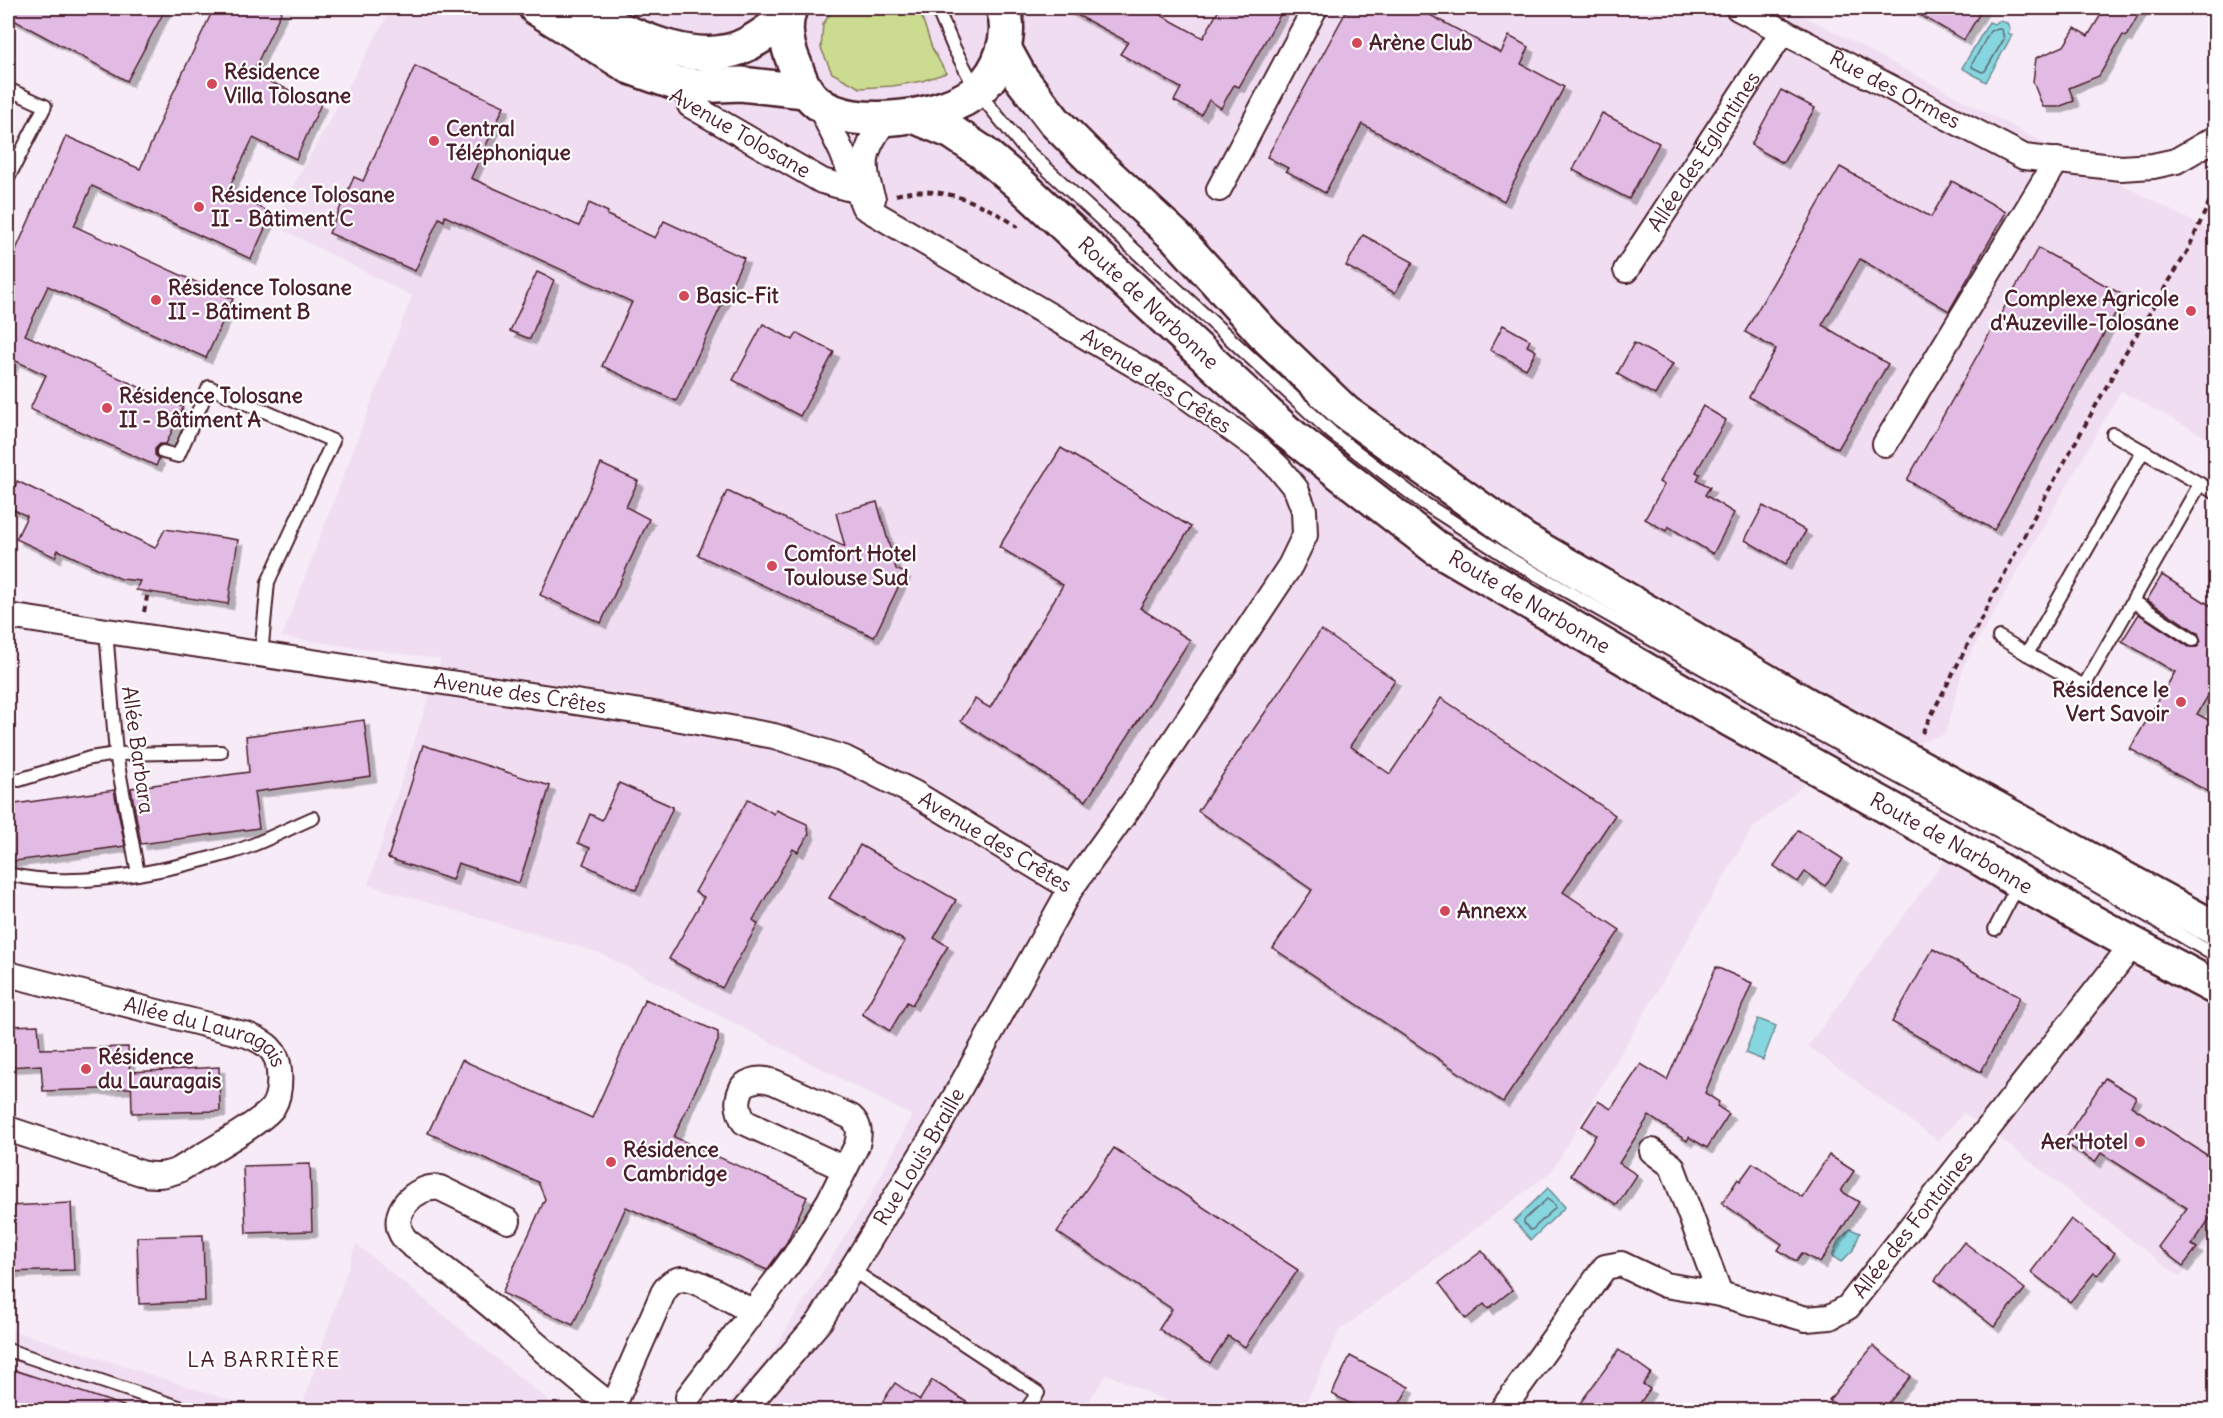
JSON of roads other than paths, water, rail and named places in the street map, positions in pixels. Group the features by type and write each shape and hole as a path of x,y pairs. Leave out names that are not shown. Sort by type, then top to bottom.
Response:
{"main road":[{"name":"Avenue Tolosane","path":"536,8 630,67 675,83 695,86 741,84 812,98 854,118 900,117"},
{"name":"Avenue Tolosane","path":"572,8 683,52 713,53 738,48 764,35 788,13"},
{"path":"900,117 949,105 977,91 990,75 1004,48 1007,33 1003,8"},
{"path":"788,13 789,48 812,98"},
{"path":"1004,48 1020,77 1054,122 1176,237 1266,336 1345,412 1524,540 1809,706 2216,929"},
{"name":"Route de Narbonne","path":"900,117 952,132 982,152 1020,184 1287,432 1436,547 1731,720 2131,944 2216,988"}],"street":[{"path":"1219,189 1315,8"},
{"name":"Rue des Ormes","path":"1743,9 2025,157 2121,168 2153,166 2176,161 2216,138"},
{"name":"Allée des Églantines","path":"1626,270 1783,31"},
{"name":"Avenue des Crêtes","path":"8,616 648,713 774,736 844,758 914,793 1071,888 1136,798 1290,566 1305,535 1304,510 1296,489 1279,468 1258,448 1179,391 878,209 864,207 842,152 812,98"},
{"name":"Avenue Tolosane","path":"690,105 822,181 847,188 855,187"},
{"path":"878,209 867,183 867,153 871,140 900,117"},
{"path":"1884,444 2057,160"},
{"name":"Rue Louis Braille","path":"744,1410 820,1321 852,1270 937,1129 1071,888"},
{"name":"Allée des Fontaines","path":"1502,1410 1605,1267 1621,1264 1665,1285 1720,1294 1806,1319 1830,1317 1848,1307 2131,944"},
{"name":"Allée du Lauragais","path":"8,974 247,1035 275,1053 279,1076 277,1098 266,1114 179,1170 165,1175 150,1176 8,1129"},
{"path":"687,1397 794,1257 829,1202 857,1145 859,1135 858,1126 850,1117 766,1079 749,1082 743,1086 737,1101 744,1122 845,1169"},
{"path":"1652,1151 1672,1166 1720,1294"},
{"path":"508,1221 441,1188 433,1187 412,1195 402,1212 399,1226 405,1239 471,1290 571,1375 615,1409 663,1293 672,1282 680,1279 692,1281 752,1312"}],"lane":[{"path":"938,8 954,48 977,91 1022,146 1332,433 1422,502 1525,568 1813,731 2087,880 2216,956"},
{"name":"Avenue Tolosane","path":"630,67 690,105"},
{"path":"8,89 45,106 11,162 8,178"},
{"path":"163,452 178,456 208,387 333,441 268,582 261,655"},
{"path":"2113,434 2216,493"},
{"path":"2027,654 2144,452"},
{"path":"1999,637 2084,686 2200,484"},
{"path":"2133,601 2193,640"},
{"name":"Allée Barbara","path":"106,630 116,754 138,874"},
{"path":"19,780 90,758 116,754 221,752"},
{"path":"8,874 20,877 86,880 138,874 235,851 313,818"},
{"path":"1995,929 2019,882"},
{"path":"2175,906 2216,921"},
{"path":"852,1270 1038,1393 1026,1410"},
{"path":"8,1350 188,1410"}],"water":[{"path":"1999,21 2007,23 2010,28 2008,33 2012,35 1986,82 1962,68 1989,22 1994,24"},
{"path":"1758,1019 1776,1026 1763,1060 1745,1053"},
{"path":"1548,1188 1565,1207 1531,1240 1514,1221"},
{"path":"1850,1229 1860,1233 1853,1250 1841,1262 1832,1256 1838,1242"}],"place":[{"name":"Arène Club","path":"1357,43"},
{"name":"Résidence Villa Tolosane","path":"212,84"},
{"name":"Central Téléphonique","path":"434,141"},
{"name":"Résidence Tolosane II - Bâtiment C","path":"199,207"},
{"name":"Basic-Fit","path":"684,296"},
{"name":"Résidence Tolosane II - Bâtiment B","path":"156,300"},
{"name":"Complexe Agricole d'Auzeville-Tolosane","path":"2191,311"},
{"name":"Résidence Tolosane II - Bâtiment A","path":"107,408"},
{"name":"Comfort Hotel Toulouse Sud","path":"772,566"},
{"name":"Résidence le Vert Savoir","path":"2181,702"},
{"name":"Annexx","path":"1445,911"},
{"name":"Résidence du Lauragais","path":"86,1069"},
{"name":"Aer'Hotel","path":"2140,1142"},
{"name":"Résidence Cambridge","path":"611,1162"}],"district":[{"name":"LA BARRIÈRE","path":"264,1359"}]}
